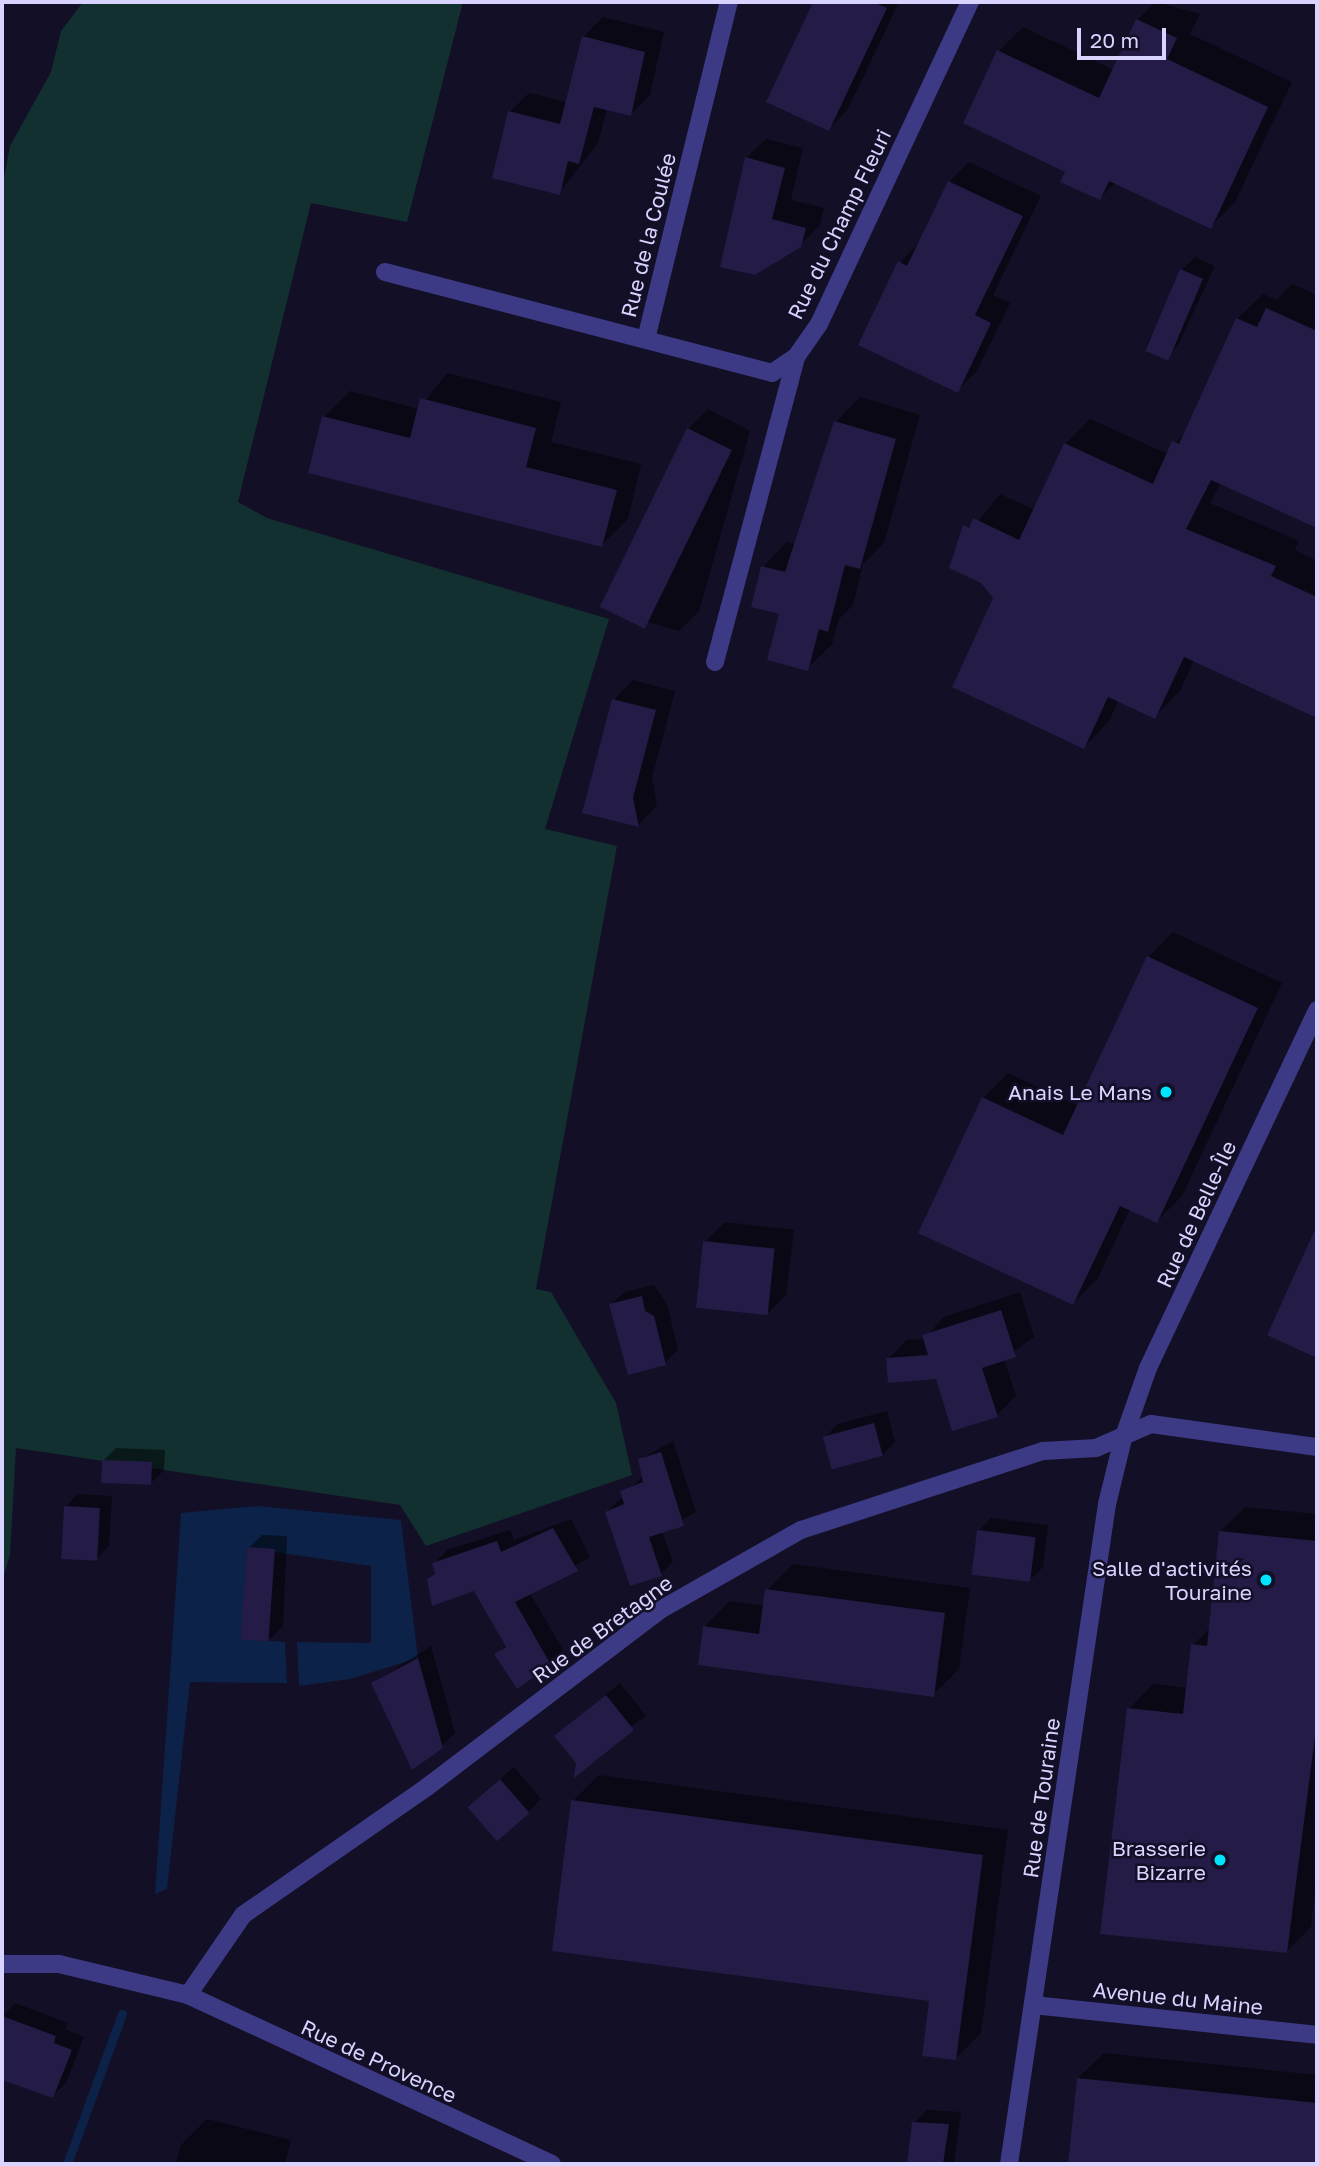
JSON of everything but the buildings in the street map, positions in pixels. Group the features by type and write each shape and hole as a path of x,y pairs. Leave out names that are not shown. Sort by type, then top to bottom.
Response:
{"street":[{"name":"Rue de la Coulée","path":"385,272 646,340 729,2"},
{"name":"Rue du Champ Fleuri","path":"646,340 772,373 796,357 819,324 970,2"},
{"path":"715,662 796,357"},
{"name":"Rue de Belle-Île","path":"1123,1439 1148,1368 1317,1010"},
{"name":"Rue de Bretagne","path":"188,1995 243,1915 427,1787 660,1610 801,1530 1043,1451 1096,1448 1123,1439 1150,1424 1317,1447"},
{"name":"Rue de Touraine","path":"1009,2164 1107,1504 1123,1439"},
{"name":"Rue de Provence","path":"2,1964 59,1964 188,1995 552,2164"},
{"name":"Avenue du Maine","path":"1033,2005 1317,2035"}],"green space":[{"path":"83,2 463,2 407,222 311,203 238,502 267,518 609,619 545,829 617,846 536,1289 551,1292 616,1403 632,1475 426,1546 400,1505 16,1448 10,1555 2,1581 2,188 10,146 51,72 61,31"}],"water":[{"path":"257,1506 401,1520 418,1658 350,1679 299,1686 297,1642 371,1643 371,1566 247,1548 243,1639 285,1642 287,1683 190,1682 167,1889 155,1894 181,1513"}],"waterway":[{"path":"67,2164 122,2014"}],"place":[{"name":"Anais Le Mans","path":"1166,1092"},
{"name":"Salle d'activités Touraine","path":"1266,1580"},
{"name":"Brasserie Bizarre","path":"1220,1860"}]}
